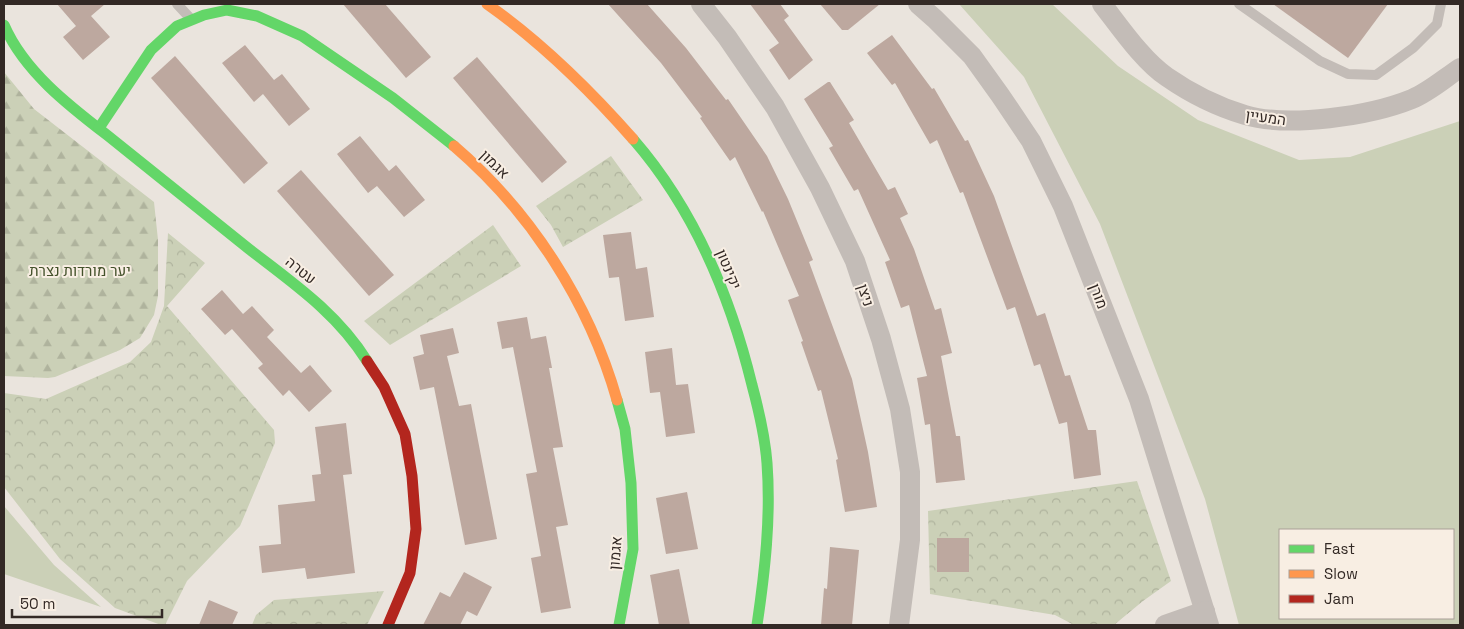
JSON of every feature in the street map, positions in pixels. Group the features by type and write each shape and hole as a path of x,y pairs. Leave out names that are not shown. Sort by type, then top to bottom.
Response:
{"street":[{"name":"יקינטון","path":"487,4 528,34 573,77 641,149 672,190 695,230 724,294 742,345 758,406 767,462 768,513 764,578 757,625"},
{"name":"ניצן","path":"701,4 727,37 774,107 820,188 855,262 881,340 900,409 910,472 910,540 899,625"},
{"name":"מורן","path":"918,4 972,56 1000,95 1031,141 1063,206 1139,399 1207,618"},
{"name":"המעיין","path":"1102,4 1135,46 1165,76 1202,98 1246,116 1286,121 1327,119 1369,112 1413,98 1460,68"},
{"name":"אגמון","path":"99,128 151,50 177,26 227,10 258,16 302,36 393,98 456,147 506,196 548,251 579,304 607,366 625,429 631,483 633,549 619,625"},
{"name":"עטרה","path":"4,25 22,56 42,79 75,110 324,308 360,348 384,387 405,434 412,476 416,529 410,573 388,625"},
{"path":"1165,625 1207,618"}],"lane":[{"path":"177,4 191,20"},
{"path":"1239,4 1320,61 1348,74 1376,75 1414,48 1437,24 1441,4"}],"green space":[{"path":"959,4 1052,4 1118,66 1198,120 1299,160 1350,157 1460,121 1460,625 1239,625 1205,499 1100,224 1024,77"},
{"name":"יער מורדות נצרת","path":"4,72 34,109 154,202 158,240 158,296 154,315 140,338 120,350 55,377 4,376"},
{"path":"611,156 643,200 563,247 551,225 536,206"},
{"path":"493,225 521,266 390,345 364,321"},
{"path":"168,233 205,263 167,306 274,430 275,443 240,526 187,581 165,625 161,625 115,608 60,559 4,487 4,393 46,399 130,362 151,342 164,306"},
{"path":"1137,481 1171,581 1114,625 1074,625 1055,615 930,594 928,511"},
{"path":"4,506 54,565 101,607 4,574"},
{"path":"384,591 367,625 252,625 256,615 274,600"}],"building":[{"path":"57,4 105,4 91,16 110,37 83,60 63,37 76,26"},
{"path":"343,4 385,4 431,57 406,78"},
{"path":"608,4 647,4 686,48 726,100 728,99 767,156 788,199 813,260 809,262 852,379 868,452 877,507 845,512 836,460 838,459 821,390 818,391 788,300 799,296 763,211 735,157 730,161 700,118 702,117 661,63"},
{"path":"750,4 780,4 789,16 784,20 813,60 789,80 769,50 779,43"},
{"path":"820,4 880,4 848,30 842,30"},
{"path":"1273,4 1388,4 1348,58"},
{"path":"892,35 932,89 934,88 965,141 968,140 994,196 1037,316 1045,313 1065,376 1070,375 1088,430 1096,430 1101,475 1074,479 1067,422 1059,424 1040,364 1034,366 1015,307 1007,310 963,192 960,193 937,140 930,144 895,83 892,85 867,53"},
{"path":"245,45 274,80 282,74 310,109 289,126 263,94 254,102 222,63"},
{"path":"175,56 268,163 244,184 151,78"},
{"path":"477,57 567,162 542,183 453,78"},
{"path":"830,82 854,120 849,123 888,190 895,187 908,214 900,218 914,249 935,310 941,308 952,353 941,356 956,436 960,436 965,480 936,483 930,424 925,425 917,378 927,376 909,305 901,308 885,262 890,260 858,189 854,191 829,148 833,146 804,99"},
{"path":"360,136 389,171 396,165 425,200 404,217 377,186 368,193 337,154"},
{"path":"301,170 394,275 369,296 277,191"},
{"path":"631,232 636,269 647,267 654,317 625,321 619,277 609,278 603,235"},
{"path":"222,290 243,314 252,306 274,330 267,337 301,373 310,365 332,391 309,412 289,390 283,396 258,368 263,364 232,329 225,335 201,309"},
{"path":"527,317 531,339 546,336 552,368 549,368 563,447 553,448 568,525 556,527 571,608 541,613 531,558 541,556 526,474 537,472 513,347 502,349 497,322"},
{"path":"453,328 459,353 447,356 459,406 471,404 497,539 465,545 434,387 420,390 413,357 424,354 420,335"},
{"path":"672,348 676,385 688,384 695,433 666,437 660,392 650,393 645,352"},
{"path":"346,423 352,474 343,475 355,573 307,579 305,568 262,573 259,546 281,544 278,505 315,501 312,475 321,474 315,427"},
{"path":"687,492 698,549 666,554 656,498"},
{"path":"937,538 969,538 969,572 937,572"},
{"path":"830,547 859,550 852,625 821,625 824,588 827,589"},
{"path":"679,569 690,625 659,625 650,575"},
{"path":"464,572 492,587 477,616 467,611 460,625 423,625 440,592 450,597"},
{"path":"209,600 238,612 232,625 199,625"}],"traffic: fast":[{"path":"99,128 151,50 177,26 204,15 227,10 257,16 302,36 393,98 454,146"},
{"path":"4,25 23,57 48,86 77,112 298,287 342,328 367,361"},
{"path":"633,139 655,166 674,194 707,254 733,318 755,395 765,443 768,483 766,544 757,625"},
{"path":"617,400 625,429 631,483 633,549 619,625"}],"traffic: slow":[{"path":"487,4 564,67 633,139"},
{"path":"454,146 508,200 554,261 591,328 617,400"}],"traffic: jam":[{"path":"367,361 384,387 405,434 412,476 416,529 410,573 388,625"}]}
